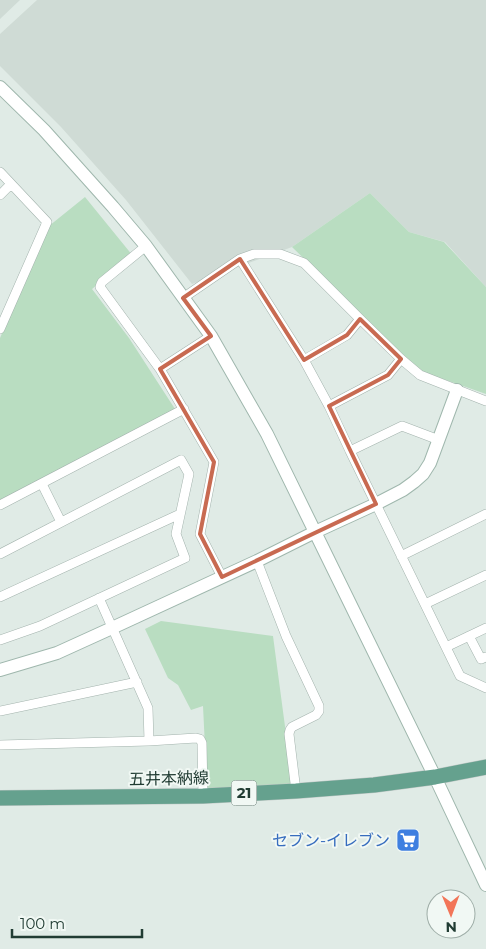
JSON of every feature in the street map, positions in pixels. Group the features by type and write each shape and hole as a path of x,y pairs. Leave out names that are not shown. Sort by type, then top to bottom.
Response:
{"main road":[{"name":"五井本納線","path":"0,798 203,796 296,791 374,785 435,777 486,766"}],"street":[{"path":"0,87 44,130 113,207 146,246 211,336 267,434 486,885"},
{"path":"0,172 47,222 0,329"},
{"path":"0,194 11,184"},
{"path":"146,246 102,282 100,287 160,369 214,462 200,534 222,577"},
{"path":"183,298 240,260 254,254 280,254 304,263 401,359 420,375 486,401"},
{"path":"240,260 304,360 329,406 460,676 486,688"},
{"path":"304,360 347,335 360,319"},
{"path":"160,369 211,336"},
{"path":"329,406 388,375 401,359"},
{"path":"0,670 57,653 257,561 403,490 423,474 430,463 457,390"},
{"path":"0,505 184,409"},
{"path":"350,451 402,426 439,440"},
{"path":"0,554 181,460 189,474 176,534 184,558 40,626 0,640"},
{"path":"42,484 61,522"},
{"path":"0,597 180,514"},
{"path":"401,556 486,514"},
{"path":"257,561 286,636 319,706 319,711 316,715 292,727 290,730 296,791"},
{"path":"425,604 486,575"},
{"path":"100,598 148,708 149,740"},
{"path":"446,647 486,628"},
{"path":"469,636 481,659 486,657"},
{"path":"0,711 137,682"},
{"path":"0,745 200,739 202,743 203,796"}],"highlighted area":[{"path":"240,259 304,360 347,335 360,319 401,359 388,375 329,406 376,504 222,577 200,534 214,462 160,369 211,336 183,298"}],"shaded area":[{"path":"0,0 20,0 0,19"},
{"path":"37,0 486,0 486,287 445,242 409,232 370,193 292,247 192,284 126,200 61,127 0,66 0,34"}],"green space":[{"path":"370,193 409,232 444,242 486,287 486,394 420,371 292,247"},
{"path":"85,197 133,256 92,289 129,338 175,409 0,504 0,338 49,226"},
{"path":"161,621 273,636 294,785 210,792 207,788 203,706 191,710 178,685 168,678 145,629"}],"place":[{"name":"セブン-イレブン","path":"408,840"}]}
